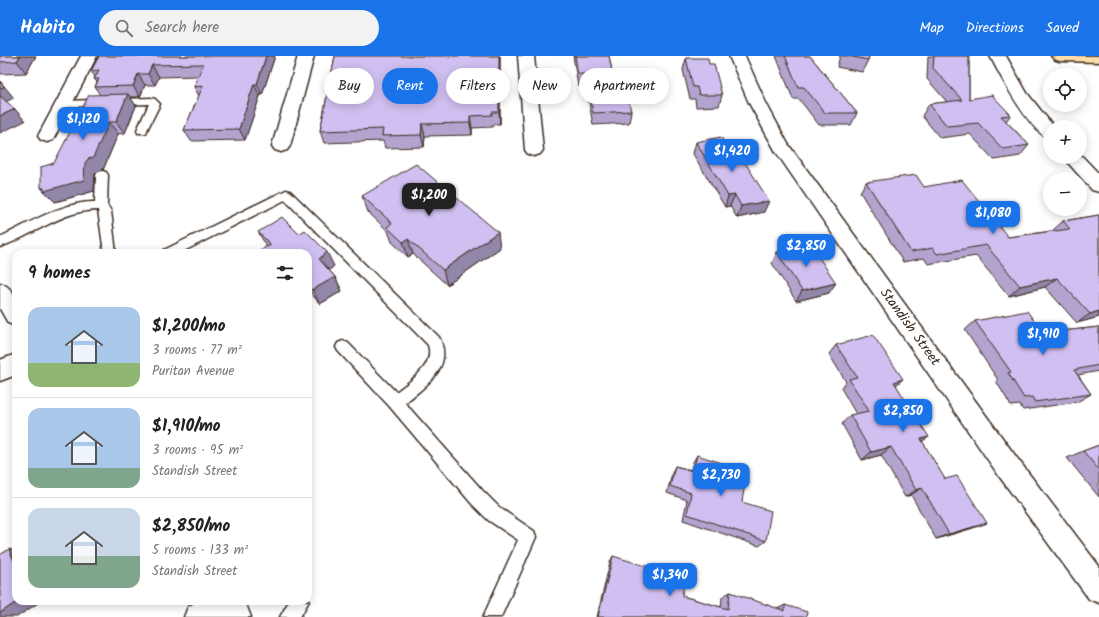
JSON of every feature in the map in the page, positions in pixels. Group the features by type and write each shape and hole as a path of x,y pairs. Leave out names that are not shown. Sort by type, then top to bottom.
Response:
{"highway":[{"path":"1059,56 1099,57"}],"street":[{"path":"47,136 89,56"},
{"path":"282,146 306,56"},
{"path":"526,56 534,150"},
{"name":"Standish Street","path":"737,56 744,76 761,113 782,148 1008,466 1099,589"},
{"path":"998,56 1011,83 1022,100 1043,125"},
{"path":"1079,164 1099,185"},
{"path":"0,291 12,309"},
{"path":"0,371 12,366"}],"lane":[{"path":"64,104 142,100 151,101 155,104 142,130"},
{"path":"102,175 101,206 105,211 110,249"},
{"path":"177,249 286,194 434,341 438,358 432,369 395,402"},
{"path":"0,242 70,210 82,206 101,206"},
{"path":"343,347 395,402 476,497 494,514 528,537 492,617"},
{"path":"289,617 297,605"}],"building":[{"path":"0,56 20,56 17,61 0,62"},
{"path":"99,56 266,56 257,84 254,84 239,129 184,130 203,86 194,87 203,64 152,65 148,74 138,74 133,86 95,87 99,79 94,79 99,70 91,71"},
{"path":"335,56 499,56 499,68 446,68 446,104 499,104 499,112 492,112 492,115 470,116 470,123 422,124 421,135 382,136 383,129 320,131 325,104 374,104 374,68 333,68"},
{"path":"575,56 609,56 611,68 579,68 578,74"},
{"path":"785,56 810,56 857,113 825,113 804,87 798,87"},
{"path":"848,56 869,56 868,60"},
{"path":"934,56 969,56 969,99 992,95 1011,115 1001,116 1029,145 1003,149 978,123 947,126 929,104 962,100 933,68"},
{"path":"686,58 708,58 709,64 714,64 722,95 699,95 697,87 693,87"},
{"path":"0,82 4,87 0,88"},
{"path":"128,94 116,122 109,122 93,158 88,159 85,163 84,180 44,191 44,188 41,188 41,167 54,163 89,95"},
{"path":"0,96 15,109 0,116"},
{"path":"592,104 629,104 631,111 593,113"},
{"path":"721,137 733,158 741,156 769,201 741,206 735,195 728,196 696,142"},
{"path":"416,164 498,232 443,270 408,239 403,242 387,227 392,223 362,196"},
{"path":"916,175 924,187 962,180 1008,237 1070,229 1063,221 1099,215 1099,311 1090,314 1057,278 1020,286 986,245 937,254 933,248 911,252 866,182"},
{"path":"282,217 299,234 305,230 327,252 319,259 335,277 312,290 312,249 262,249 271,245 258,232"},
{"path":"810,244 836,283 802,291 777,252"},
{"path":"1027,311 1043,333 1099,327 1099,365 1074,370 1091,394 1035,402 1032,397 1024,398 1008,373 1011,372 975,321"},
{"path":"873,335 903,379 894,382 929,437 921,439 945,479 957,476 987,523 949,534 922,488 916,490 891,447 871,452 850,415 869,411 849,379 857,377 836,345"},
{"path":"1099,445 1099,470 1083,451"},
{"path":"697,455 747,471 742,502 771,511 766,541 687,514 691,493 670,486 675,466 693,471"},
{"path":"9,549 12,556 12,605 0,613 0,555"},
{"path":"613,556 685,578 682,596 728,609 730,592 785,611 785,605 807,612 806,617 598,617"}]}
